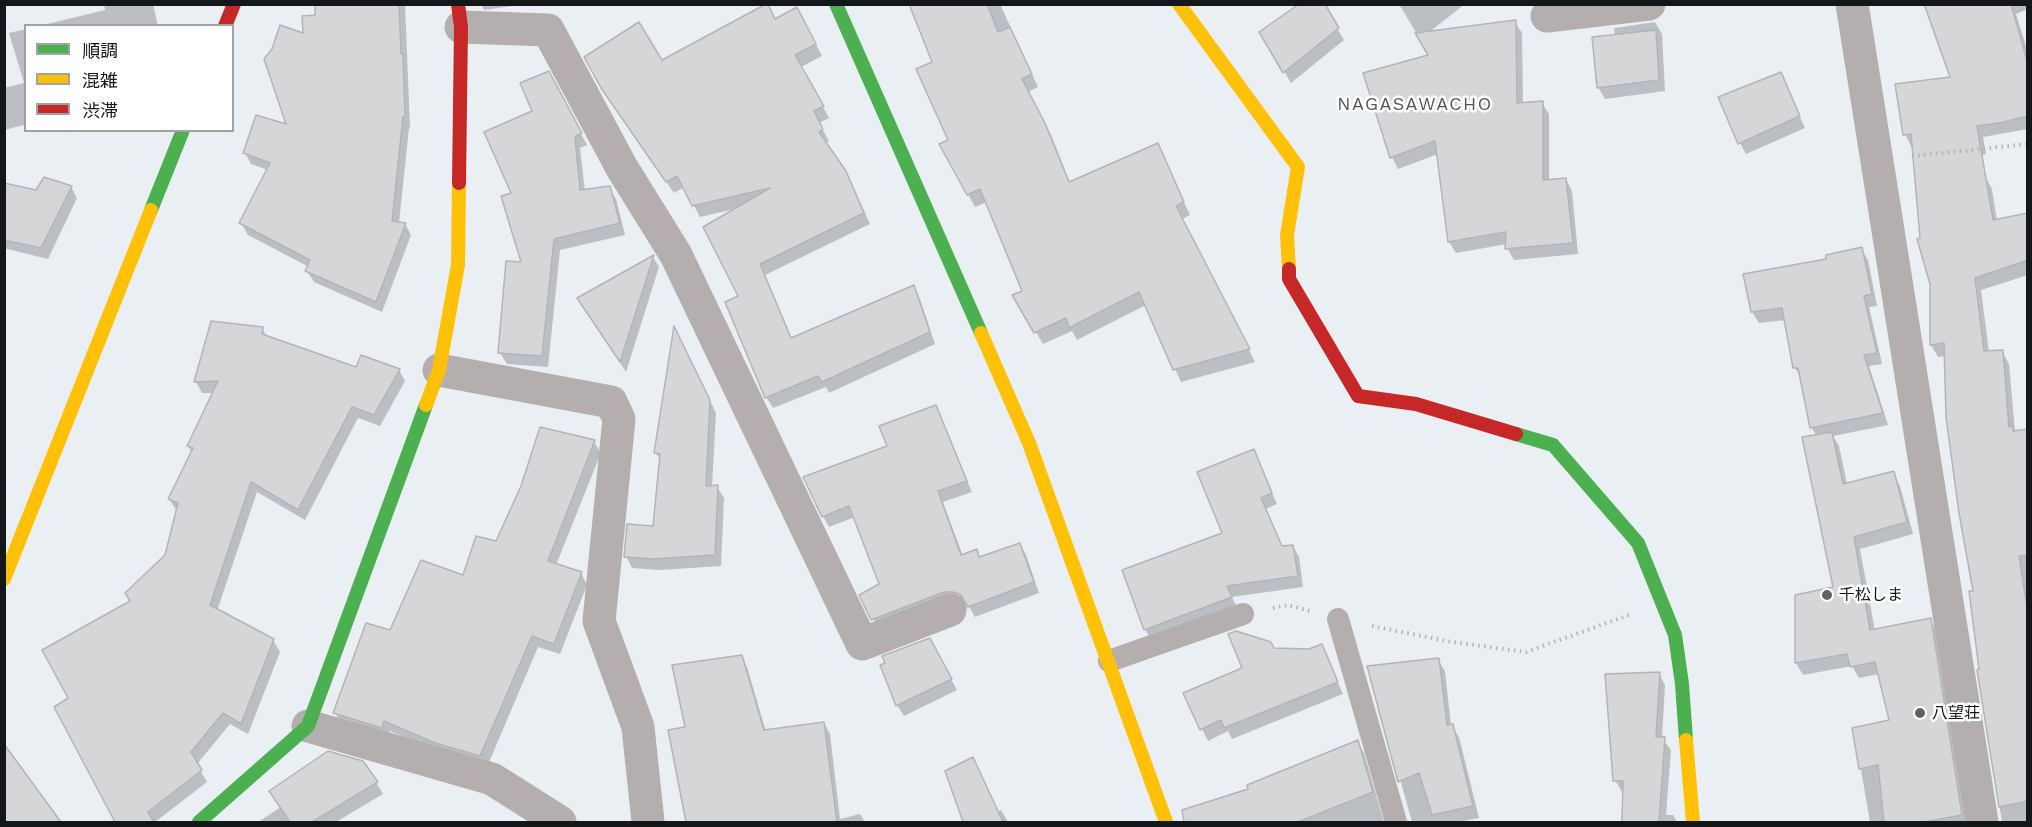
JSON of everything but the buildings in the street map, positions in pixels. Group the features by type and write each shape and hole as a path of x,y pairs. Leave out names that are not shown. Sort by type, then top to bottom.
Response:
{"street":[{"path":"226,24 234,4"},
{"path":"836,4 1029,442 1166,822"},
{"path":"1179,4 1298,167 1287,235 1289,279 1358,396 1416,404 1553,445 1638,543 1675,635 1682,684 1694,822"},
{"path":"1547,16 1649,4"},
{"path":"1852,4 1982,822"},
{"path":"199,822 308,726 439,370 458,265 460,16 548,30 622,168 676,255 862,645 950,610"},
{"path":"4,579 182,132"},
{"path":"439,370 611,402 618,419 599,621 638,727 648,822"},
{"path":"308,726 492,779 560,822"}],"lane":[{"path":"1109,661 1243,614"},
{"path":"1338,619 1396,822"}],"path":[{"path":"1876,159 2028,144"},
{"path":"1243,614 1288,605 1338,619 1452,642 1526,652 1662,604"}],"traffic: fast":[{"path":"836,4 981,333"},
{"path":"151,210 182,132"},
{"path":"199,822 308,726 426,405"},
{"path":"1516,434 1553,445 1638,543 1675,635 1682,684 1686,740"}],"traffic: slow":[{"path":"1179,4 1298,167 1287,235 1289,269"},
{"path":"426,405 439,370 458,265 459,183"},
{"path":"4,579 151,210"},
{"path":"981,333 1029,443 1166,822"},
{"path":"1686,740 1693,822"}],"traffic: jam":[{"path":"226,24 234,4"},
{"path":"458,4 461,27 459,183"},
{"path":"1289,269 1289,279 1358,396 1416,404 1516,434"}],"place":[{"name":"千松しま","path":"1827,595"},
{"name":"八望荘","path":"1920,713"}],"district":[{"name":"NAGASAWACHO","path":"1415,105"}]}
